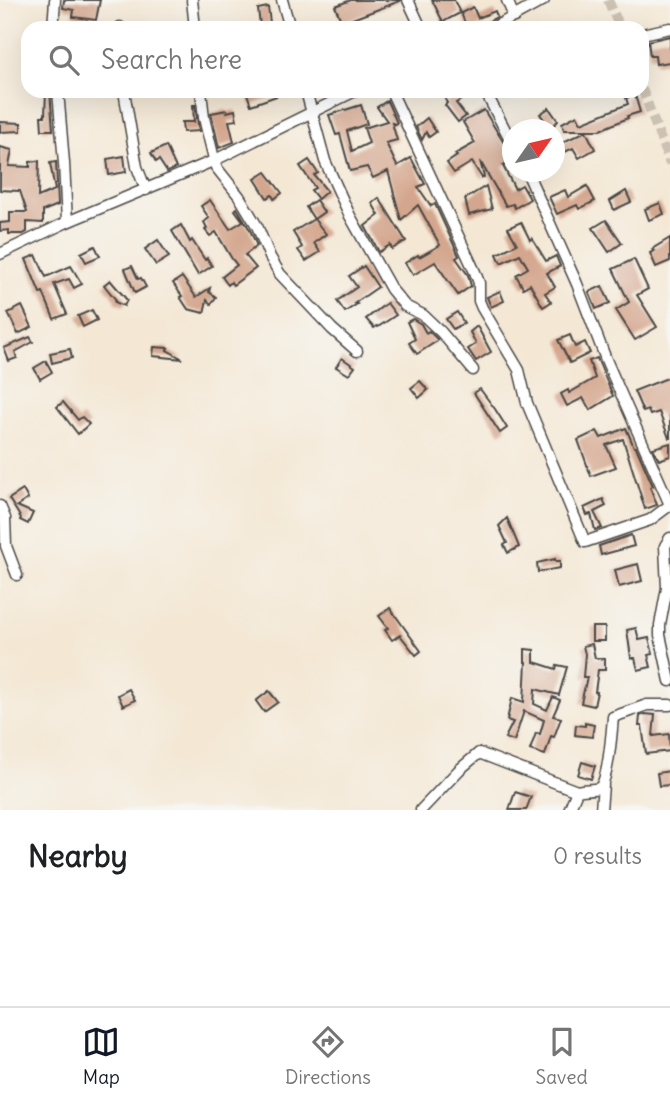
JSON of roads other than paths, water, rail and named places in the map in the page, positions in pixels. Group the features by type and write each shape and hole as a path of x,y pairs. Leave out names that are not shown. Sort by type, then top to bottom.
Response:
{"street":[{"path":"54,21 55,0"},
{"path":"192,0 194,21"},
{"path":"282,0 287,21"},
{"path":"408,0 418,21"},
{"path":"507,0 514,17"},
{"path":"506,21 544,0"},
{"path":"649,32 670,28"},
{"path":"59,98 67,222"},
{"path":"125,98 137,167 146,190"},
{"path":"202,98 213,161 257,226 280,274 318,316 357,351"},
{"path":"308,98 325,161 350,216 391,289 405,306 423,315 442,331 473,370"},
{"path":"0,254 67,222 213,161 340,98"},
{"path":"394,98 475,272 482,308 519,370 527,403 585,542 650,520 670,505 531,182"},
{"path":"489,98 502,123"},
{"path":"0,506 5,518 6,546 17,575"},
{"path":"670,538 665,546 667,588 660,635 670,681"},
{"path":"601,810 613,717 647,705 670,705"},
{"path":"421,810 479,753 576,790 603,785"},
{"path":"569,810 576,790"}],"tunnel":[{"path":"608,0 617,21"},
{"path":"645,98 670,164"}]}
